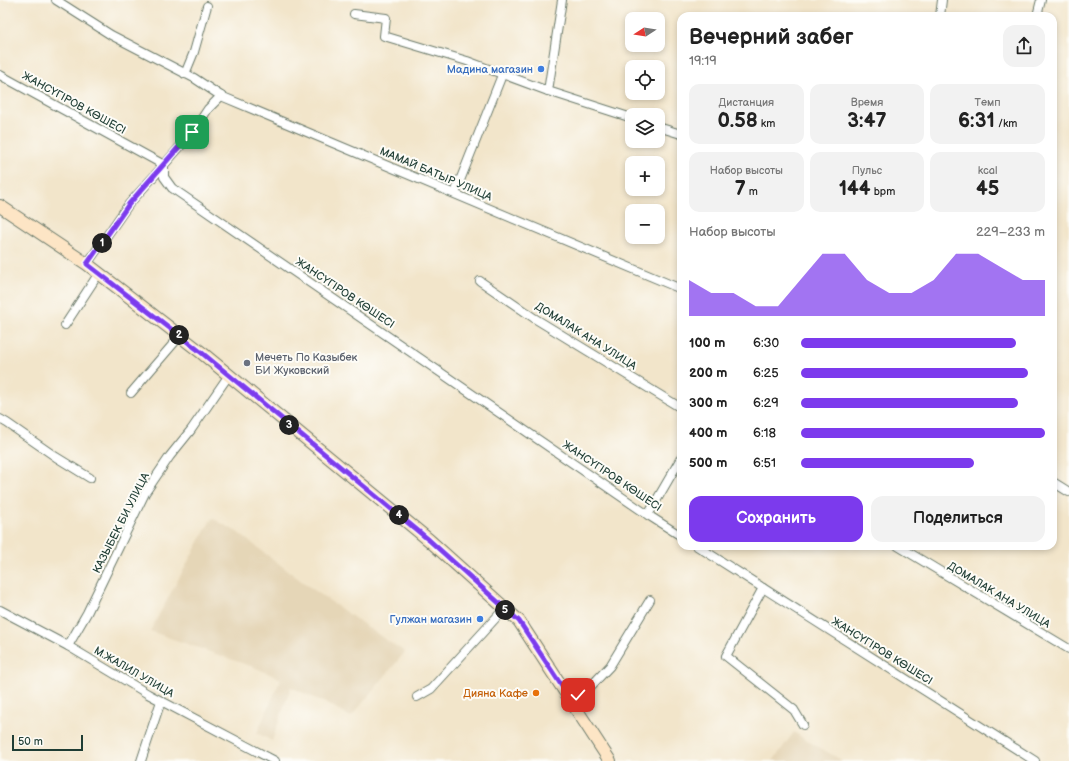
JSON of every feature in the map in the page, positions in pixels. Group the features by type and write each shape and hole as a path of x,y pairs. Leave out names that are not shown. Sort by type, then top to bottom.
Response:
{"main road":[{"path":"0,206 87,264 229,375 429,540 519,621 610,761"}],"street":[{"name":"МАМАЙ БАТЫР УЛИЦА","path":"56,0 111,35 185,74 221,96 677,287"},
{"path":"548,91 562,0"},
{"path":"940,12 942,0"},
{"path":"1037,12 1041,0"},
{"path":"185,74 194,52 207,6"},
{"path":"354,14 386,18 384,36 467,61 548,91 625,116"},
{"name":"ЖАНСҮГІРОВ КӨШЕСІ","path":"0,75 164,165 164,177 172,188 677,533"},
{"path":"455,193 502,75"},
{"path":"87,264 129,204 192,132 208,109 221,96"},
{"path":"665,129 677,133"},
{"path":"65,325 99,273"},
{"name":"ДОМАЛАК АНА УЛИЦА","path":"480,281 534,318 677,406"},
{"path":"131,393 180,336"},
{"name":"КАЗЫБЕК БИ УЛИЦА","path":"68,646 88,613 145,493 170,456 192,430 229,375"},
{"path":"0,419 56,458 90,478"},
{"path":"648,515 677,465"},
{"path":"1057,484 1069,492"},
{"name":"ЖАНСҮГІРОВ КӨШЕСІ","path":"703,550 1035,761"},
{"name":"ДОМАЛАК АНА УЛИЦА","path":"905,550 1069,649"},
{"path":"763,588 726,656 794,710 803,725"},
{"path":"571,700 592,686 610,666 650,600"},
{"path":"417,697 431,689 504,609"},
{"name":"М.ЖАЛИЛ УЛИЦА","path":"0,610 68,646 161,701 274,761"},
{"path":"140,761 161,701"},
{"path":"254,761 258,752"}],"shaded area":[{"path":"212,518 237,532 304,583 405,652 351,717 332,706 291,687 272,741 257,733 281,679 256,668 150,631"},
{"path":"794,732 806,740 843,761 773,761"}],"place":[{"name":"Мадина магазин","path":"541,69"},
{"name":"Мечеть По Казыбек БИ Жуковский","path":"247,363"},
{"name":"Гулжан магазин","path":"480,619"},
{"name":"Дияна Кафе","path":"536,693"}],"route":[{"path":"192,132 129,204 87,264 202,353 429,540 519,621 571,700 578,695"}]}
